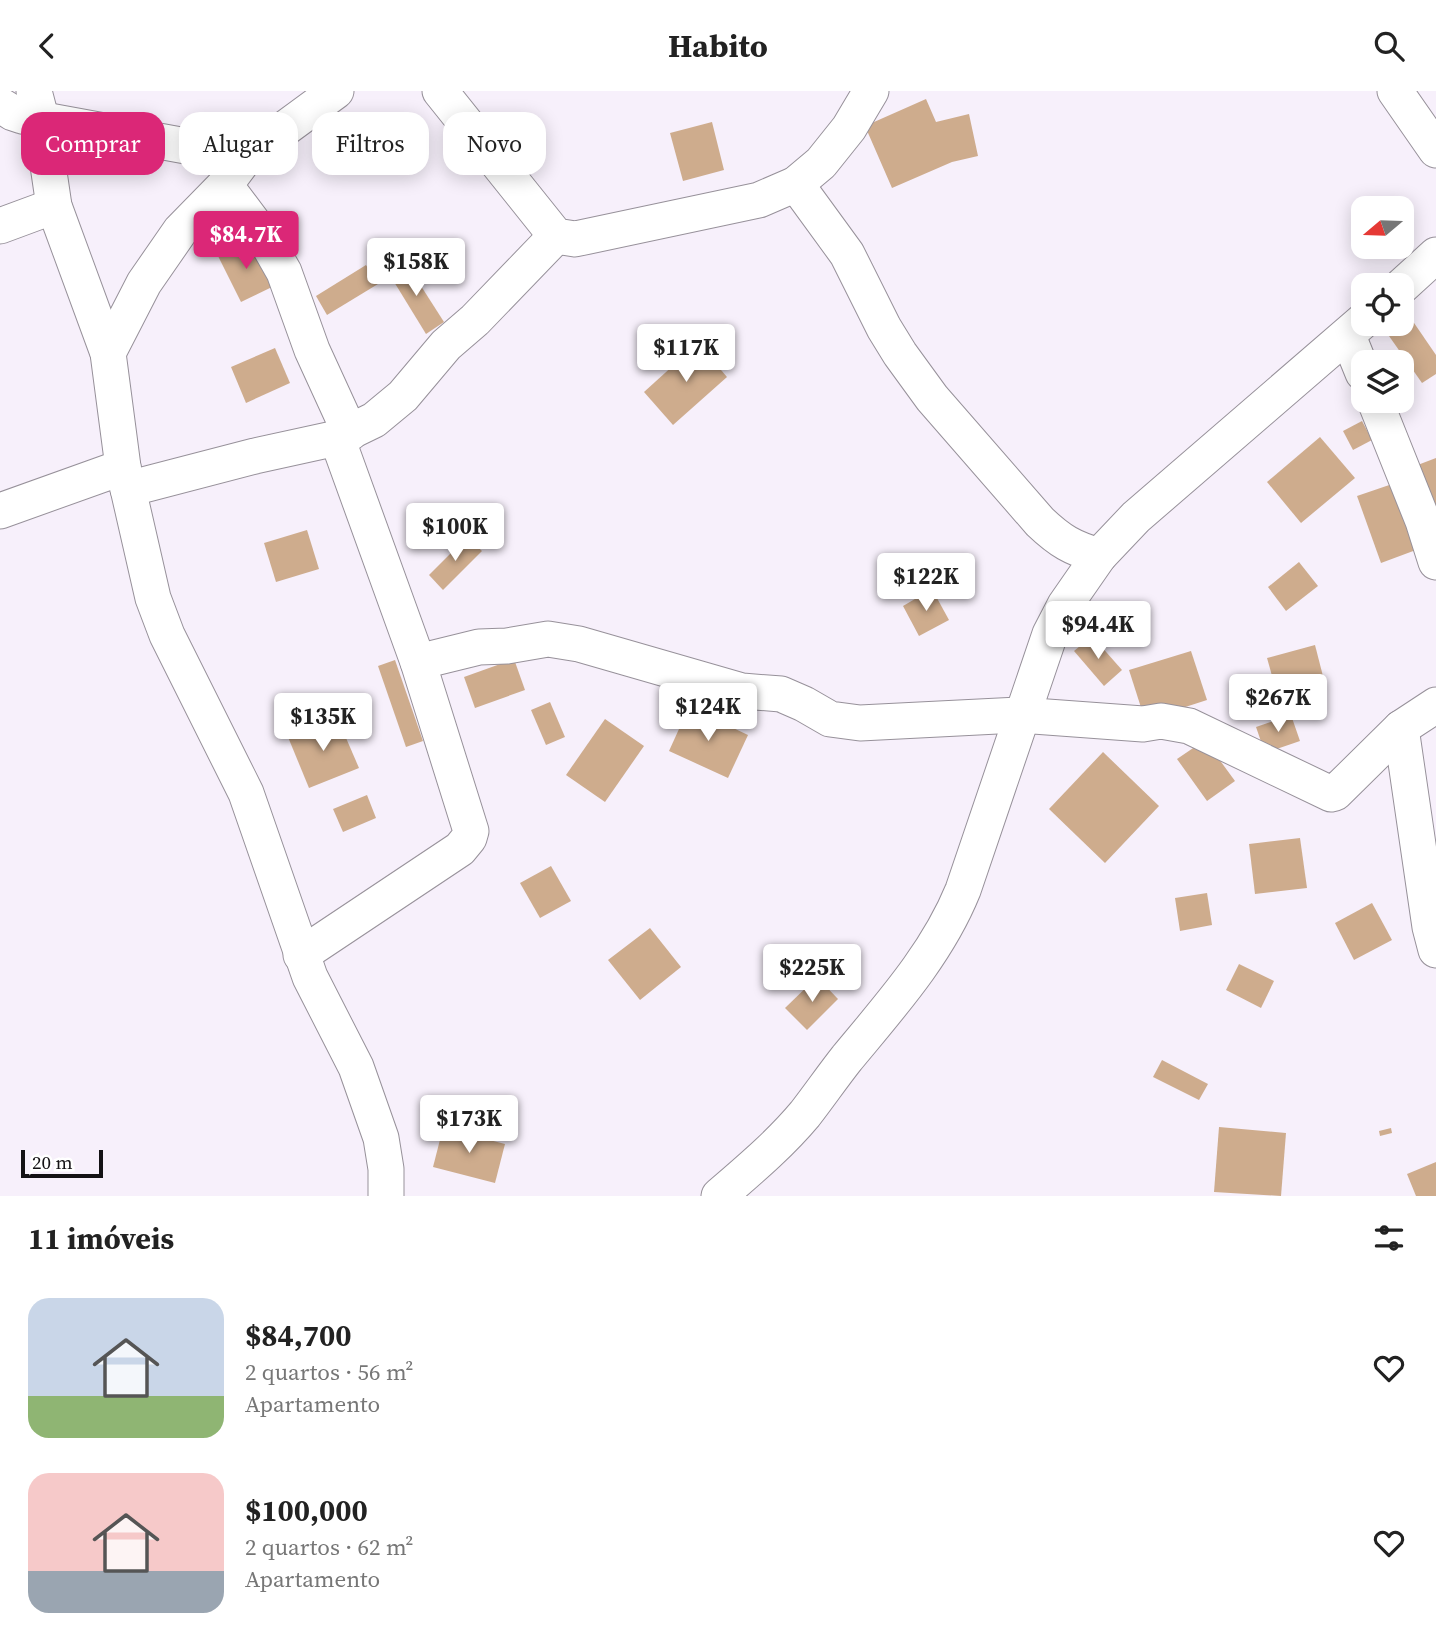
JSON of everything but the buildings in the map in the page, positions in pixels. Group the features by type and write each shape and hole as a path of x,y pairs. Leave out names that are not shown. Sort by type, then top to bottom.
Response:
{"street":[{"path":"298,119 336,91"},
{"path":"440,91 556,236 575,239 759,200 796,184 821,163 849,128 870,91"},
{"path":"1395,91 1436,150"},
{"path":"0,105 13,113 37,105 179,140"},
{"path":"37,105 54,207 108,353 125,478 153,598 167,635 246,793 310,977 356,1067 381,1138 386,1169 386,1196"},
{"path":"108,353 144,283 180,231 232,175"},
{"path":"796,184 848,254 884,328 932,398 1056,538 1072,548 1098,556"},
{"path":"225,185 264,237 284,272 343,435 471,825 470,838 460,849 302,954"},
{"path":"0,226 54,207"},
{"path":"0,511 125,478 255,456 343,435 374,420 403,396 446,345 475,320 556,236"},
{"path":"1414,275 1436,255"},
{"path":"719,1196 771,1150 804,1115 890,1009 955,911 1050,633 1098,556 1136,517 1351,333"},
{"path":"1380,413 1423,521 1436,562"},
{"path":"418,662 479,647 507,646 548,639 579,644 742,691 781,694 830,719 860,723 1020,715 1143,724 1177,723 1189,726 1331,794 1401,728 1436,705"},
{"path":"1401,728 1430,927 1436,950"}]}
